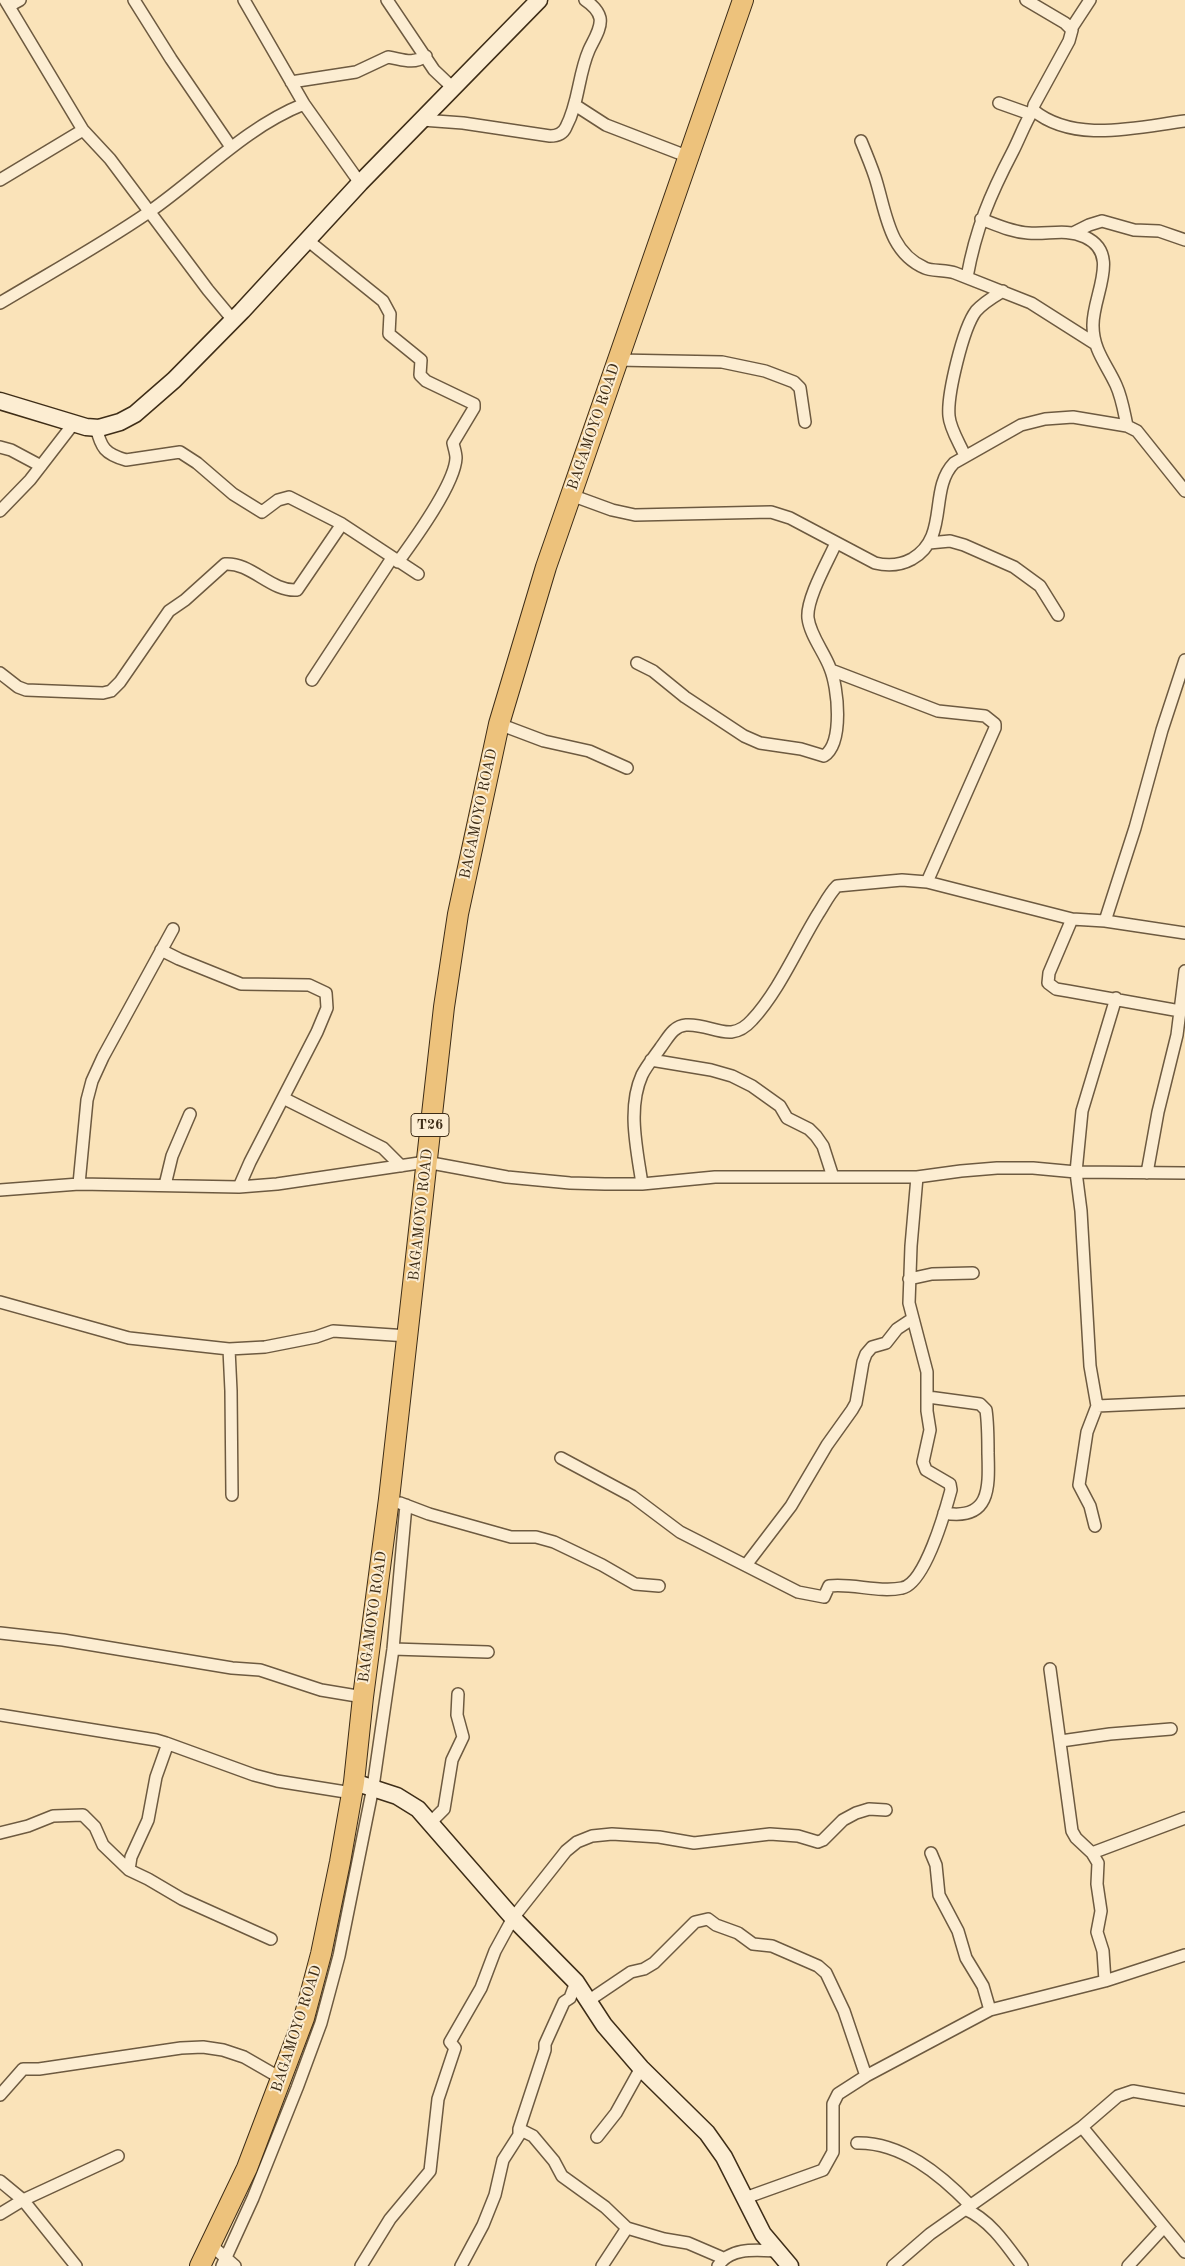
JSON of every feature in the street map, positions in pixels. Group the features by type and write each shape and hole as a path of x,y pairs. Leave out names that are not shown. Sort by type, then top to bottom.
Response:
{"highway":[{"name":"BAGAMOYO ROAD","path":"200,2266 289,2084 316,1972 349,1863 360,1787 363,1698 398,1502 408,1336 426,1162 458,914 499,724 546,567 743,0"}],"street":[{"path":"20,0 7,3 83,130 110,159 208,290 233,320"},
{"path":"134,0 191,90 231,147"},
{"path":"244,0 304,104 360,183"},
{"path":"387,0 434,70 453,88"},
{"path":"0,401 96,428 110,426 136,414 174,380 233,320 306,239 539,0"},
{"path":"422,120 463,123 556,136 565,129 575,105 584,62 600,26 600,18 597,12 585,0"},
{"path":"1026,0 1072,29"},
{"path":"967,277 971,254 981,219 995,184 1032,112 1035,102 1069,41 1072,29 1090,0"},
{"path":"291,82 356,72 388,56 403,62 420,60 426,56"},
{"path":"999,103 1032,112 1059,125 1106,131 1185,120"},
{"path":"0,303 150,212 231,147 272,119 304,104"},
{"path":"575,105 606,125 689,157"},
{"path":"0,180 83,130"},
{"path":"861,141 876,179 885,218 901,251 926,269 942,269 967,277 1031,303 1094,343"},
{"path":"981,219 1006,229 1024,233 1050,231 1073,233 1094,243 1103,254 1102,278 1092,325 1094,343 1116,386 1127,426"},
{"path":"1073,233 1102,221 1134,230 1159,232 1185,240"},
{"path":"306,239 383,301 391,318 389,334 421,360 420,375 426,381 474,404 474,408 453,443 456,456 448,483 424,525 395,560 312,680"},
{"path":"965,456 949,417 950,393 964,335 974,313 986,300 1003,291"},
{"path":"617,360 722,362 765,372 794,382 800,388 806,422"},
{"path":"571,495 612,510 635,515 771,512 790,518 875,563 884,565 906,563 919,555 929,543 939,513 943,479 947,470 965,456 1021,425 1045,419 1073,417 1127,426 1137,431 1183,485"},
{"path":"0,511 41,466 74,423"},
{"path":"96,428 103,448 118,458 126,460 180,452 197,463 233,494 262,512 278,500 289,497 342,524 418,574"},
{"path":"0,447 11,450 41,466"},
{"path":"0,673 18,687 26,690 104,693 111,691 120,682 169,611 185,600 225,564 236,565 285,588 297,590 342,524"},
{"path":"929,543 950,541 964,545 1014,568 1040,586 1058,616"},
{"path":"637,663 653,671 685,697 744,736 760,743 801,749 824,756 828,753 838,731 838,712 831,670 811,630 808,610 836,542"},
{"path":"1105,921 1135,828 1177,679 1185,660"},
{"path":"831,670 938,711 985,716 996,724 927,882"},
{"path":"499,724 544,741 589,751 627,768"},
{"path":"642,1184 637,1148 636,1102 637,1089 651,1060 679,1026 693,1025 731,1033 745,1028 762,1008 837,886 902,880 927,882 1072,919 1105,921 1185,933"},
{"path":"1072,919 1049,973 1048,983 1056,989 1068,992 1116,998 1180,1011"},
{"path":"79,1184 87,1100 92,1081 103,1057 173,929"},
{"path":"161,950 179,960 241,984 309,985 322,989 326,993 328,1001 324,1016 250,1162 239,1188"},
{"path":"1147,1173 1158,1112 1176,1042 1185,972"},
{"path":"1095,1526 1090,1506 1079,1485 1087,1432 1097,1406 1090,1366 1081,1210 1076,1172 1082,1111 1116,998"},
{"path":"651,1060 711,1070 732,1076 752,1086 780,1106 787,1118 809,1129 816,1136 823,1146 833,1177"},
{"path":"283,1098 383,1148 401,1166"},
{"path":"165,1185 172,1156 190,1114"},
{"path":"0,1190 79,1184 239,1188 426,1162 536,1181 642,1184 715,1176 917,1177 961,1170 997,1168 1033,1168 1076,1172 1185,1173"},
{"path":"561,1458 632,1496 680,1532 790,1588 817,1597 824,1596 829,1586 837,1585 860,1589 902,1588 911,1585 918,1578 926,1562 951,1490 950,1484 924,1467 930,1430 927,1372 909,1302 917,1177"},
{"path":"909,1279 932,1274 972,1274"},
{"path":"0,1302 129,1338 229,1349 265,1348 316,1337 333,1330 408,1336"},
{"path":"746,1565 791,1506 831,1438 856,1403 866,1354 872,1347 886,1343 897,1329 912,1319"},
{"path":"229,1349 232,1494"},
{"path":"928,1397 980,1404 986,1410 988,1491 972,1511 958,1515 944,1513"},
{"path":"1097,1406 1185,1402"},
{"path":"360,1787 393,1649 398,1502 511,1537 536,1536 554,1542 602,1565 635,1584 659,1586"},
{"path":"0,1633 62,1640 232,1668 260,1670 321,1690 363,1698"},
{"path":"393,1649 488,1652"},
{"path":"1050,1670 1072,1831 1079,1842 1092,1853 1098,1863 1097,1884 1102,1911 1097,1932 1103,1951 1105,1981"},
{"path":"430,1823 444,1809 452,1760 463,1737 457,1715 458,1694"},
{"path":"0,1715 166,1743 254,1775 277,1781 360,1787 397,1796 418,1808 512,1918 576,1982 604,2026 641,2068 707,2133 724,2157 763,2234 790,2266"},
{"path":"1061,1741 1110,1734 1172,1729"},
{"path":"129,1870 131,1857 148,1820 156,1777 167,1748 166,1743"},
{"path":"361,2266 390,2219 430,2171 438,2099 455,2048 450,2042 481,1988 495,1951 512,1918 566,1851 578,1842 592,1836 626,1834 694,1843 782,1834 818,1842 823,1840 843,1820 856,1812 869,1809 886,1810"},
{"path":"0,1833 28,1826 53,1816 83,1815 95,1827 103,1845 129,1870 182,1899 271,1938"},
{"path":"1092,1853 1185,1818"},
{"path":"931,1853 936,1865 939,1895 958,1931 966,1958 983,1986 990,2010"},
{"path":"588,2001 631,1972 644,1969 654,1963 695,1922 708,1919 716,1925 738,1933 753,1944 772,1946 818,1966 826,1973 844,2011 866,2076"},
{"path":"745,2198 823,2170 833,2152 833,2104 838,2094 866,2076 990,2010 1105,1981 1185,1955"},
{"path":"461,2266 486,2218 495,2195 503,2160 519,2136 519,2129 545,2050 545,2044 564,2002 570,1998 576,1982"},
{"path":"0,2095 23,2069 181,2048 203,2047 223,2050 244,2058 289,2084 253,2198 228,2264 211,2245"},
{"path":"597,2137 616,2113 641,2068"},
{"path":"892,2266 930,2234 1082,2127 1118,2096 1133,2091 1185,2100"},
{"path":"1082,2127 1185,2252"},
{"path":"519,2129 533,2136 554,2161 562,2176 605,2207 627,2228 664,2239 688,2243 721,2262 742,2252 776,2251"},
{"path":"857,2142 873,2142 893,2149 935,2173 951,2185 967,2207 1006,2243 1022,2266"},
{"path":"0,2214 23,2200 118,2156"},
{"path":"0,2181 23,2200 76,2266"},
{"path":"1128,2266 1164,2227"},
{"path":"602,2266 627,2228"}]}
